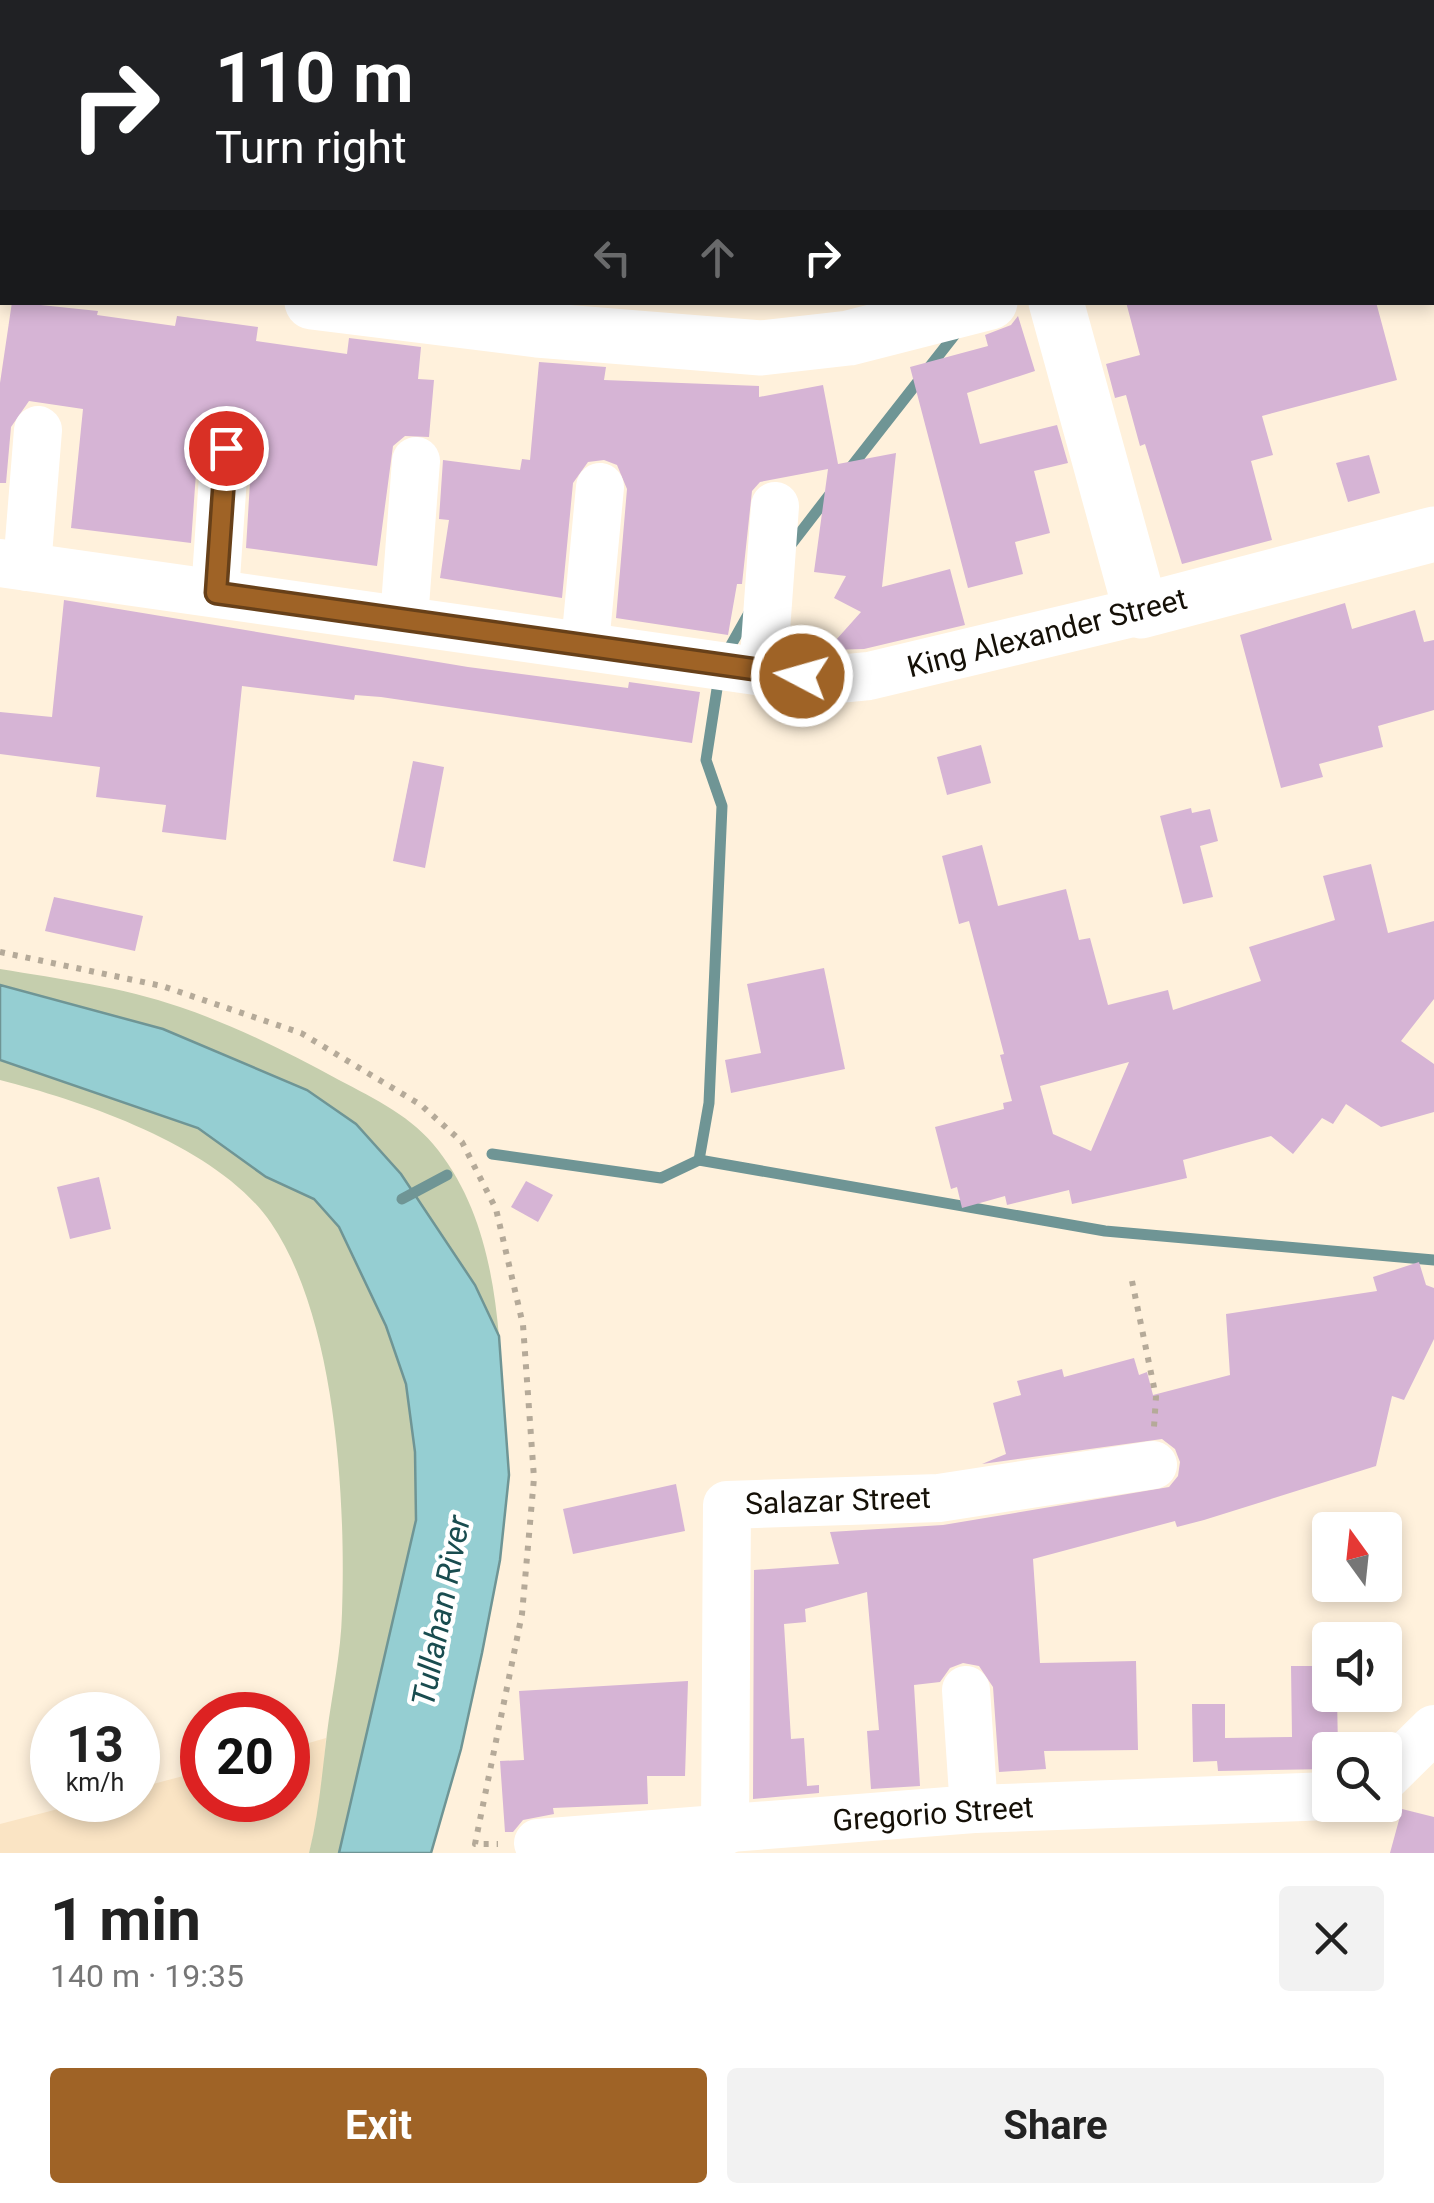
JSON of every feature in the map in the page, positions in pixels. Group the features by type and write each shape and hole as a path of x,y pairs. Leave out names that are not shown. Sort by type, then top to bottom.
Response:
{"main road":[{"path":"336,305 537,330 761,348 868,334 979,305"},
{"path":"1057,305 1141,611"},
{"name":"King Alexander Street","path":"1141,611 1434,534"}],"street":[{"path":"14,565 38,430"},
{"path":"216,593 226,448"},
{"path":"404,619 416,461"},
{"path":"585,644 600,487"},
{"path":"775,506 783,674"},
{"name":"King Alexander Street","path":"14,565 783,674 870,676 1141,611"},
{"name":"Salazar Street","path":"725,1832 727,1505 939,1498 1153,1465"},
{"path":"966,1690 974,1808"},
{"path":"1402,1761 1434,1730"},
{"name":"Gregorio Street","path":"538,1843 663,1844 725,1832 974,1808 1312,1797"}],"path":[{"path":"0,952 162,986 301,1033 421,1105 462,1142 496,1209 523,1325 534,1478 522,1614 475,1844 538,1843"},
{"path":"1132,1281 1156,1397 1153,1465"}],"shaded area":[{"path":"326,1738 321,1804 309,1853 0,1853 0,1824 30,1816 30,1822 160,1822 160,1782 180,1777 180,1822 310,1822 310,1743"}],"green space":[{"path":"0,969 113,989 201,1014 300,1059 405,1118 438,1150 474,1215 488,1262 499,1336 475,1285 401,1174 356,1124 307,1090 163,1029 0,985"},
{"path":"0,1060 198,1128 267,1177 314,1199 339,1227 386,1326 406,1384 415,1452 416,1520 339,1853 309,1853 340,1643 342,1517 323,1358 293,1262 271,1223 248,1196 219,1172 185,1150 110,1115 0,1080"}],"water":[{"name":"Tullahan River","path":"0,985 163,1029 307,1090 356,1124 401,1174 475,1285 499,1336 509,1475 500,1560 482,1653 461,1749 431,1853 339,1853 416,1520 415,1452 406,1384 386,1326 339,1227 314,1199 266,1177 198,1128 0,1060"}],"building":[{"path":"12,305 98,311 97,315 175,326 177,316 258,327 256,341 347,354 349,338 421,347 418,379 434,380 429,437 405,436 393,446 377,566 246,548 252,449 249,435 228,421 212,424 198,445 191,543 71,528 83,409 29,401 11,427 6,483 0,483 0,383"},
{"path":"1127,305 1377,305 1397,380 1262,416 1273,455 1251,461 1272,540 1182,564 1145,444 1140,446 1126,395 1115,398 1106,364 1140,355"},
{"path":"1018,316 1035,371 967,393 980,444 1057,425 1068,463 1034,471 1050,533 1015,542 1023,574 968,588 910,367 988,346 985,335 1011,325"},
{"path":"539,362 606,367 604,380 759,386 759,397 823,385 838,464 896,453 882,587 950,569 965,625 864,649 827,650 861,612 834,598 846,576 814,572 828,469 760,482 752,491 742,584 737,584 728,635 616,618 627,489 617,465 604,460 588,462 573,483 562,598 440,578 449,520 439,519 443,460 520,470 522,459 530,460"},
{"path":"1369,455 1380,493 1348,502 1336,463"},
{"path":"64,600 468,667 628,688 629,682 700,692 692,743 381,697 355,695 354,700 242,686 226,840 162,832 166,805 96,797 100,767 0,754 0,712 52,717"},
{"path":"1345,603 1352,629 1415,610 1424,642 1434,640 1434,710 1378,726 1383,747 1319,764 1323,777 1281,788 1240,635"},
{"path":"981,745 991,783 947,795 937,757"},
{"path":"413,761 444,767 425,868 393,861"},
{"path":"1191,808 1192,813 1210,809 1218,841 1200,846 1213,897 1183,904 1160,816"},
{"path":"982,845 998,906 1066,889 1079,940 1090,938 1108,1005 1168,990 1173,1010 1261,981 1249,947 1335,920 1323,876 1371,864 1388,933 1434,921 1434,999 1401,1041 1434,1064 1434,1112 1381,1127 1346,1104 1333,1124 1322,1118 1293,1154 1271,1136 1183,1160 1187,1178 1072,1204 1069,1190 1007,1205 1005,1196 962,1208 957,1187 951,1189 935,1127 1004,1109 1003,1103 1012,1101 1000,1055 1004,1054 969,921 959,924 942,856","holes":["1129,1062 1091,1151 1053,1134 1040,1086"]},
{"path":"54,897 143,916 135,951 45,931"},
{"path":"824,968 845,1069 731,1093 725,1060 761,1053 747,984"},
{"path":"99,1177 111,1229 70,1239 57,1187"},
{"path":"526,1181 553,1195 538,1222 511,1207"},
{"path":"1419,1262 1426,1285 1434,1288 1434,1339 1404,1400 1392,1396 1376,1466 1204,1520 1177,1527 1175,1521 1033,1559 1040,1663 1136,1661 1138,1750 1044,1751 1046,1769 999,1772 993,1687 979,1666 963,1663 950,1668 940,1682 914,1685 920,1786 871,1789 867,1731 879,1730 867,1592 805,1609 806,1622 784,1624 791,1739 804,1738 807,1786 819,1785 819,1793 753,1799 754,1570 839,1564 830,1532 943,1525 1169,1487 1178,1476 1180,1462 1175,1449 1162,1439 982,1464 1006,1454 993,1403 1021,1395 1017,1381 1062,1369 1064,1377 1134,1358 1139,1375 1147,1372 1153,1395 1230,1375 1226,1314 1377,1291 1373,1277"},
{"path":"676,1484 685,1531 573,1554 563,1509"},
{"path":"1291,1666 1312,1666 1312,1712 1337,1712 1338,1732 1312,1732 1312,1769 1218,1771 1217,1761 1193,1762 1192,1704 1225,1704 1225,1738 1292,1737"},
{"path":"688,1681 685,1776 647,1776 648,1804 553,1808 554,1814 523,1820 513,1832 505,1832 500,1761 524,1760 519,1691"},
{"path":"1402,1809 1434,1817 1434,1853 1390,1853 1398,1822 1402,1822"}],"waterway":[{"path":"848,471 960,328"},
{"path":"790,546 830,494"},
{"path":"726,654 749,613"},
{"path":"492,1154 661,1178 699,1160 709,1103 722,806 706,760 719,676"},
{"path":"699,1160 1105,1231 1434,1260"},
{"path":"402,1199 447,1175"}],"route":[{"path":"226,448 216,593 802,676"}]}
